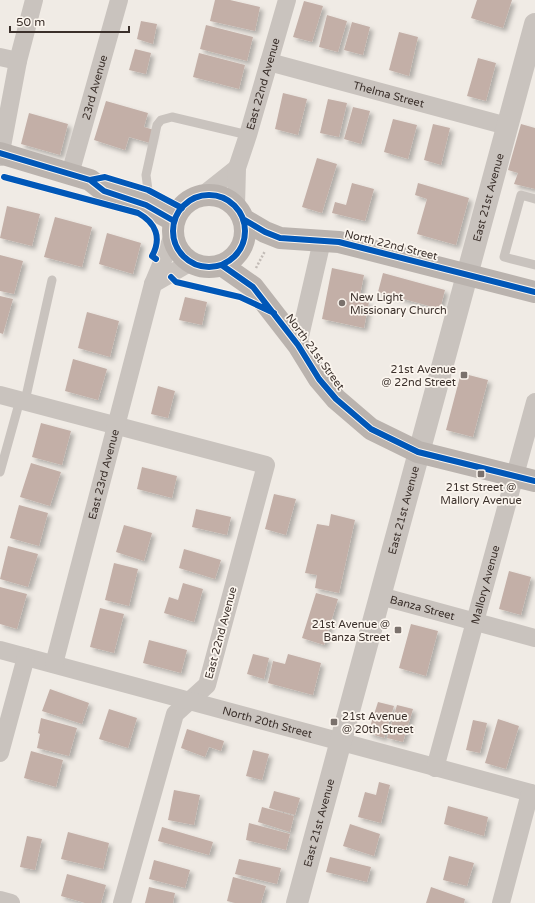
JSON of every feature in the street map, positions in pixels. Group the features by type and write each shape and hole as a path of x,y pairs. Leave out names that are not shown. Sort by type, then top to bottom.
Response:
{"main road":[{"path":"0,154 80,177 104,191 146,205 176,221"},
{"path":"80,177 105,176 148,190 176,221"},
{"path":"203,195 215,195 227,199 240,213 245,232 243,244 237,255 223,266 209,268 190,262 182,255 176,246 176,221 188,202 203,195"},
{"name":"North 22nd Street","path":"240,213 265,232 280,238 340,242 535,292"},
{"name":"North 21st Street","path":"223,266 253,287 298,345 319,379 341,403 371,429 418,452 535,481"}],"street":[{"path":"0,154 18,61 34,0"},
{"name":"23rd Avenue","path":"80,177 118,0"},
{"name":"East 22nd Avenue","path":"240,213 237,168 248,136 287,0"},
{"name":"East 21st Avenue","path":"297,903 466,274 535,24"},
{"path":"0,56 18,61"},
{"name":"Thelma Street","path":"269,62 507,126"},
{"path":"203,195 237,168"},
{"name":"East 23rd Avenue","path":"54,664 118,426 153,284 176,221"},
{"path":"298,345 322,240"},
{"path":"153,284 190,262"},
{"path":"0,395 118,426"},
{"name":"Mallory Avenue","path":"435,768 535,402"},
{"name":"East 22nd Avenue","path":"118,426 266,465 207,685 175,714 122,903"},
{"name":"Banza Street","path":"380,596 535,638"},
{"name":"North 20th Street","path":"0,650 435,768 533,793"},
{"path":"0,753 26,657"},
{"path":"501,903 533,793"},
{"path":"0,900 11,903"}],"lane":[{"path":"148,190 146,175 158,125 161,120 172,117 248,136"},
{"path":"535,199 521,195 504,257 535,265"},
{"path":"0,472 23,401 52,280"}],"path":[{"path":"255,269 269,245"}],"building":[{"path":"215,0 230,0 260,7 255,31 210,21"},
{"path":"477,0 512,0 503,28 471,18"},
{"path":"304,1 323,6 312,42 293,37"},
{"path":"327,15 347,21 338,52 319,47"},
{"path":"141,21 157,24 153,44 137,39"},
{"path":"352,22 370,27 363,55 344,50"},
{"path":"206,25 253,37 247,61 200,49"},
{"path":"399,32 418,37 409,76 389,70"},
{"path":"135,49 151,53 146,74 129,70"},
{"path":"199,53 245,65 239,89 193,77"},
{"path":"478,58 496,63 486,101 467,96"},
{"path":"283,93 307,99 298,135 275,129"},
{"path":"328,99 347,103 339,137 320,133"},
{"path":"106,101 148,113 144,127 154,130 150,143 129,137 125,150 94,140"},
{"path":"353,107 370,111 361,144 344,139"},
{"path":"29,113 68,124 60,155 21,144"},
{"path":"393,119 417,125 408,159 384,152"},
{"path":"433,124 450,128 441,165 424,160"},
{"path":"521,124 535,128 535,189 514,184 518,173 508,170"},
{"path":"317,158 337,164 322,213 302,207"},
{"path":"352,183 374,189 365,221 332,213 335,202 346,205"},
{"path":"418,183 469,198 456,245 417,234 427,199 415,195"},
{"path":"7,206 40,214 32,246 0,238"},
{"path":"55,217 92,227 82,267 44,257"},
{"path":"107,233 141,243 133,274 99,264"},
{"path":"0,255 23,261 14,294 0,291"},
{"path":"332,268 364,275 359,300 369,302 364,328 322,319"},
{"path":"383,273 445,290 440,309 378,292"},
{"path":"0,296 13,299 3,334 0,333"},
{"path":"185,297 207,302 202,325 179,320"},
{"path":"87,312 119,321 110,357 78,348"},
{"path":"73,359 107,369 98,400 65,391"},
{"path":"461,373 488,380 473,437 446,430"},
{"path":"158,386 175,391 168,418 151,414"},
{"path":"41,423 71,431 62,465 32,457"},
{"path":"31,463 61,472 50,506 20,497"},
{"path":"142,467 177,476 172,498 137,489"},
{"path":"274,494 296,499 286,535 265,529"},
{"path":"19,505 48,513 39,546 10,538"},
{"path":"196,509 231,517 227,535 192,527"},
{"path":"331,514 355,520 339,593 315,588 317,575 305,573 317,524 329,526"},
{"path":"124,525 152,533 144,561 116,552"},
{"path":"8,546 38,554 28,587 0,579"},
{"path":"184,549 221,560 215,579 179,568"},
{"path":"114,563 138,569 129,606 105,600"},
{"path":"509,571 531,577 521,615 499,609"},
{"path":"183,583 203,589 194,622 164,613 169,597 178,600"},
{"path":"0,587 27,594 17,629 0,624"},
{"path":"316,593 338,599 324,645 302,638"},
{"path":"100,608 124,614 114,653 90,647"},
{"path":"411,624 438,631 426,676 399,668"},
{"path":"149,640 187,650 181,673 143,663"},
{"path":"253,654 269,658 264,679 247,674"},
{"path":"288,654 321,663 313,695 268,683 273,661 285,664"},
{"path":"50,689 89,703 82,724 42,711"},
{"path":"378,702 394,706 384,738 368,733"},
{"path":"397,705 413,709 403,742 387,738"},
{"path":"109,709 137,718 128,748 99,739"},
{"path":"41,718 77,728 69,756 37,748"},
{"path":"498,719 519,726 506,769 485,763"},
{"path":"473,720 487,723 480,753 466,750"},
{"path":"187,729 224,741 221,751 209,747 205,757 181,748"},
{"path":"253,750 269,754 262,780 246,776"},
{"path":"31,751 63,760 56,787 24,778"},
{"path":"379,782 390,785 381,823 358,817 365,792 376,795"},
{"path":"174,790 200,795 194,825 168,820"},
{"path":"274,791 300,798 295,815 269,808"},
{"path":"448,806 488,817 484,836 444,824"},
{"path":"262,807 294,816 290,832 258,822"},
{"path":"249,823 290,834 286,850 246,840"},
{"path":"350,824 380,834 374,856 343,846"},
{"path":"162,827 213,842 209,855 158,841"},
{"path":"68,832 109,843 103,869 61,859"},
{"path":"27,836 42,839 35,870 20,867"},
{"path":"449,856 474,863 467,886 443,880"},
{"path":"330,857 371,867 367,882 326,872"},
{"path":"239,859 281,868 277,884 235,874"},
{"path":"154,860 190,870 185,888 149,879"},
{"path":"67,874 106,885 101,903 85,903 61,896"},
{"path":"233,877 266,886 261,903 235,903 227,901"},
{"path":"149,887 175,893 173,903 145,903"},
{"path":"431,887 465,899 464,903 426,903"}],"cycle path":[{"path":"0,153 90,180 104,191 146,205 174,221"},
{"path":"4,177 138,213 149,221 156,232 157,243 152,256 156,259"},
{"path":"90,180 105,177 148,190 182,208"},
{"path":"209,195 223,198 235,205 242,217 245,231 242,245 235,257 223,264 209,267 195,264 183,257 176,245 173,231 176,217 183,205 195,198 209,195"},
{"path":"243,219 265,232 280,238 339,242 535,292"},
{"path":"223,266 253,287 298,345 319,379 336,399 371,429 418,452 535,481"},
{"path":"171,277 176,282 240,297 274,313"}],"place":[{"name":"New Light Missionary Church","path":"342,303"},
{"name":"21st Avenue @ 22nd Street","path":"464,375"},
{"name":"21st Street @ Mallory Avenue","path":"481,474"},
{"name":"21st Avenue @ Banza Street","path":"398,630"},
{"name":"21st Avenue @ 20th Street","path":"334,722"}]}
